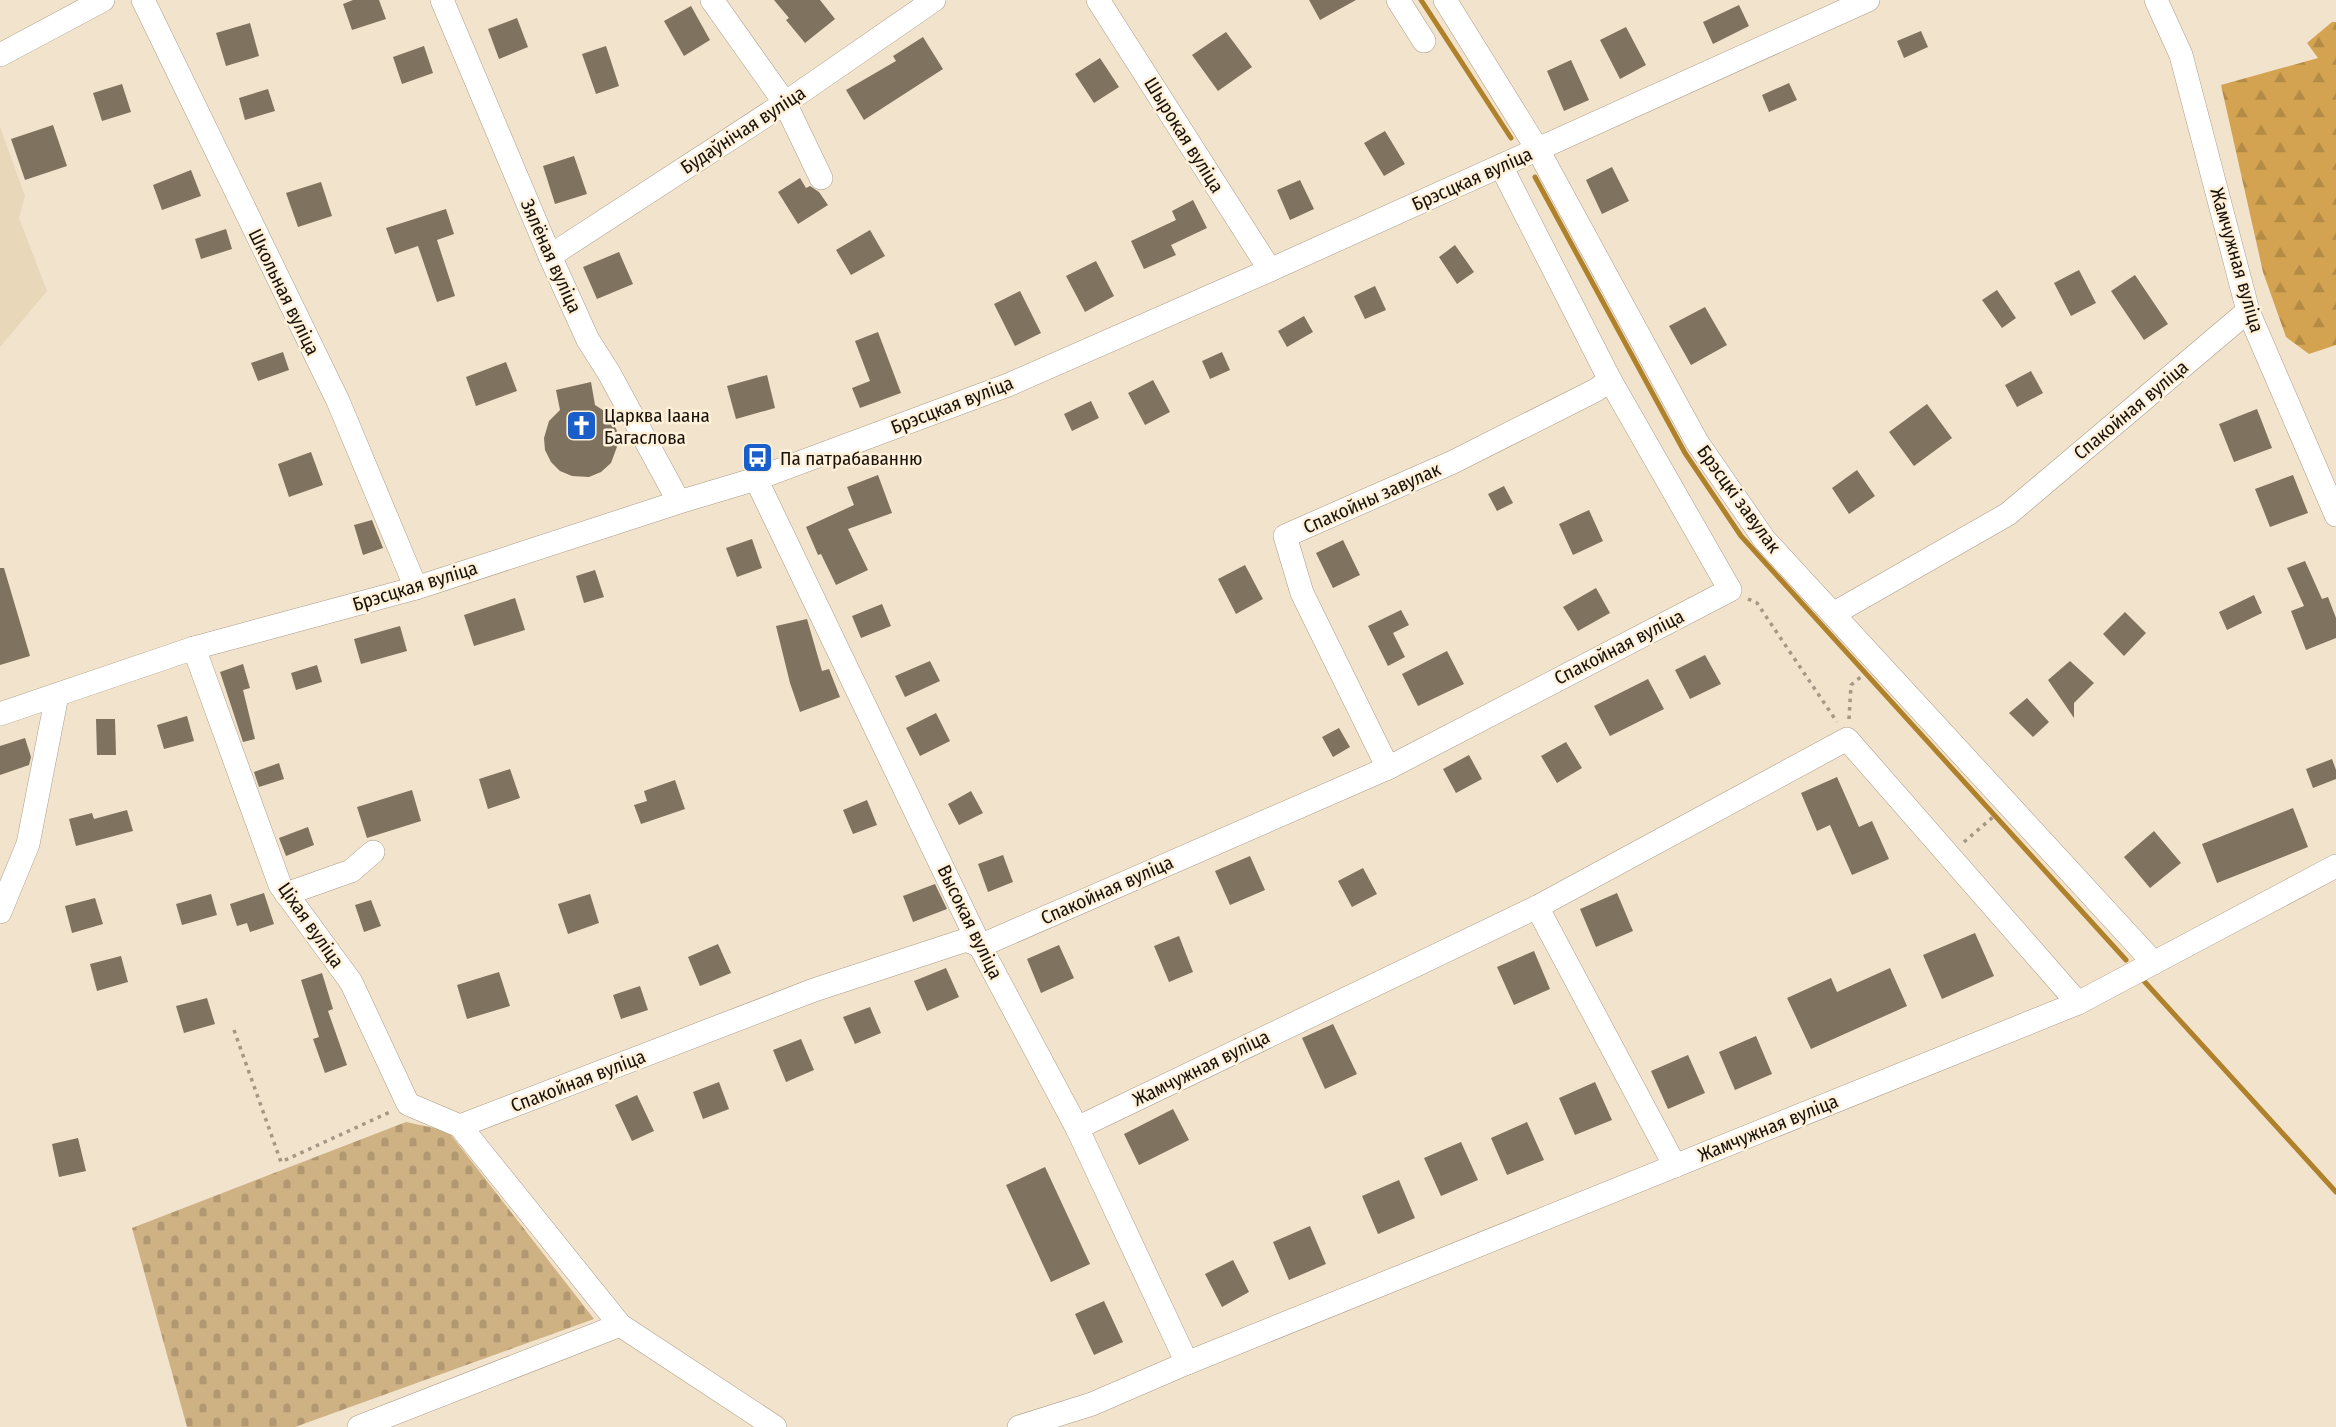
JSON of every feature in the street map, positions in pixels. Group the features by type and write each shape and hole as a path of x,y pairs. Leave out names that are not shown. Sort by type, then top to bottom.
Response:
{"street":[{"path":"0,55 103,0"},
{"name":"Школьная вуліца","path":"143,0 338,401 416,588"},
{"name":"Зялёная вуліца","path":"442,0 588,340 609,373 678,502"},
{"path":"712,0 785,103 821,178"},
{"name":"Будаўнічая вуліца","path":"550,256 785,103 934,0"},
{"name":"Шырокая вуліца","path":"1098,0 1270,270"},
{"path":"1398,0 1424,41"},
{"name":"Брэсцкі завулак","path":"1445,0 1538,150 1697,442 1764,539 2154,963"},
{"name":"Брэсцкая вуліца","path":"0,713 194,648 416,588 756,479 1008,385 1868,0"},
{"name":"Жамчужная вуліца","path":"2156,0 2181,55 2248,311 2336,515"},
{"path":"1501,166 1610,380 1730,590"},
{"name":"Спакойная вуліца","path":"1833,614 2008,514 2248,311"},
{"name":"Спакойны завулак","path":"1388,768 1302,593 1285,536 1453,462 1610,380"},
{"name":"Высокая вуліца","path":"756,479 980,946 1077,1128 1187,1363"},
{"name":"Спакойная вуліца","path":"460,1126 814,990 965,940 980,946 1388,768 1730,590"},
{"name":"Ціхая вуліца","path":"194,648 280,885 351,982 408,1104"},
{"path":"0,912 28,844 57,695"},
{"path":"1847,739 2078,1003"},
{"name":"Жамчужная вуліца","path":"1077,1128 1537,907 1847,739"},
{"path":"286,894 351,871 373,852"},
{"name":"Жамчужная вуліца","path":"1019,1427 1092,1404 1187,1363 2078,1003 2336,866"},
{"path":"1537,907 1675,1166"},
{"path":"408,1104 460,1126 620,1325 775,1427"},
{"path":"359,1427 620,1325"}],"path":[{"path":"1730,590 1757,603 1847,739"},
{"path":"1847,739 1851,685"},
{"path":"1949,855 2008,805"},
{"path":"234,1030 281,1162 408,1104"}],"shaded area":[{"path":"0,127 25,196 19,218 47,291 0,347"}],"green space":[{"path":"2332,22 2336,22 2336,345 2309,354 2286,337 2263,272 2221,85 2318,58 2307,43"},
{"path":"406,1122 448,1131 594,1319 295,1427 187,1427 132,1228"}],"building":[{"path":"353,0 379,0 386,19 352,30 343,4"},
{"path":"774,0 820,0 835,19 805,43"},
{"path":"1309,0 1356,0 1320,20"},
{"path":"1739,5 1749,26 1713,44 1703,22"},
{"path":"691,6 710,40 684,56 664,21"},
{"path":"517,18 528,47 499,59 488,29"},
{"path":"250,23 259,56 226,66 216,33"},
{"path":"1626,27 1646,65 1620,79 1600,40"},
{"path":"1921,31 1928,47 1904,58 1897,41"},
{"path":"1226,32 1252,67 1218,91 1192,55"},
{"path":"923,37 943,69 864,120 846,90 896,61 893,56"},
{"path":"424,46 433,73 402,84 393,57"},
{"path":"606,46 619,86 596,94 582,54"},
{"path":"1100,58 1119,87 1094,103 1075,74"},
{"path":"1571,60 1589,100 1564,111 1547,71"},
{"path":"1789,83 1797,100 1769,112 1762,95"},
{"path":"122,84 131,112 102,121 93,93"},
{"path":"268,89 275,111 245,120 239,98"},
{"path":"53,125 67,166 25,180 11,139"},
{"path":"1385,131 1405,164 1384,176 1364,143"},
{"path":"574,156 587,194 555,204 543,166"},
{"path":"1612,167 1629,201 1602,214 1586,180"},
{"path":"191,170 201,196 162,210 153,185"},
{"path":"800,178 806,188 810,186 819,192 828,205 798,224 778,192"},
{"path":"1300,180 1314,209 1290,220 1277,190"},
{"path":"321,182 332,216 298,227 286,193"},
{"path":"1193,200 1207,228 1171,245 1176,255 1144,269 1131,241 1176,220 1172,211"},
{"path":"446,209 454,234 437,240 455,296 437,302 418,246 395,254 386,228"},
{"path":"226,229 232,249 201,259 195,239"},
{"path":"870,230 885,256 851,275 836,250"},
{"path":"1455,245 1474,272 1457,284 1439,257"},
{"path":"619,252 633,284 597,299 583,267"},
{"path":"1096,261 1114,296 1085,312 1066,276"},
{"path":"2079,270 2096,303 2071,316 2054,283"},
{"path":"2135,275 2168,324 2144,340 2111,291"},
{"path":"1375,286 1386,310 1365,319 1354,296"},
{"path":"1997,290 2016,318 2002,328 1982,300"},
{"path":"1020,291 1041,333 1015,346 994,304"},
{"path":"1705,307 1727,345 1691,365 1669,326"},
{"path":"1304,316 1313,332 1287,347 1278,331"},
{"path":"878,332 901,393 860,408 852,388 870,381 855,341"},
{"path":"283,352 289,370 258,381 251,363"},
{"path":"1222,352 1230,370 1210,379 1202,361"},
{"path":"506,362 517,391 476,406 466,377"},
{"path":"2031,371 2043,393 2017,407 2005,385"},
{"path":"767,375 775,408 736,419 727,386"},
{"path":"1153,380 1170,412 1145,425 1128,393"},
{"name":"Царква Іаана Багаслова","path":"591,382 595,405 609,414 617,431 618,444 611,463 601,472 589,477 572,476 560,471 551,462 545,450 544,438 549,421 560,410 556,390"},
{"path":"1091,401 1099,418 1072,431 1064,414"},
{"path":"1927,404 1952,438 1914,466 1889,432"},
{"path":"2257,409 2272,448 2234,462 2219,424"},
{"path":"311,452 323,485 289,497 278,464"},
{"path":"1857,470 1875,496 1849,514 1832,488"},
{"path":"878,475 892,513 848,529 868,570 836,585 821,554 818,555 806,527 854,505 847,487"},
{"path":"2293,475 2308,513 2270,527 2255,489"},
{"path":"1504,486 1513,503 1497,511 1488,494"},
{"path":"1589,510 1603,541 1573,555 1559,524"},
{"path":"372,520 383,548 363,555 354,525"},
{"path":"752,539 762,568 737,577 726,548"},
{"path":"1343,540 1360,575 1333,588 1316,553"},
{"path":"2305,561 2322,599 2328,597 2336,618 2336,638 2306,650 2291,611 2304,606 2287,568"},
{"path":"1245,565 1263,599 1236,614 1218,579"},
{"path":"0,568 4,568 30,656 0,665"},
{"path":"595,570 604,597 584,603 576,576"},
{"path":"1596,588 1610,613 1578,631 1563,607"},
{"path":"2254,595 2262,613 2227,630 2219,612"},
{"path":"515,598 525,630 474,646 464,615"},
{"path":"882,604 891,626 861,638 852,616"},
{"path":"1401,610 1409,625 1393,633 1405,657 1388,666 1368,626"},
{"path":"2125,612 2146,633 2124,656 2103,634"},
{"path":"807,619 822,671 829,669 840,697 800,712 776,626"},
{"path":"400,626 407,651 361,664 354,639"},
{"path":"1447,651 1464,684 1418,706 1402,674"},
{"path":"1705,655 1721,684 1690,699 1675,670"},
{"path":"930,661 940,681 905,697 895,676"},
{"path":"2070,661 2094,683 2074,703 2074,718 2048,680"},
{"path":"243,664 250,688 243,690 255,739 243,742 220,672"},
{"path":"317,665 322,682 296,690 291,673"},
{"path":"1648,679 1664,709 1610,736 1594,706"},
{"path":"2027,698 2049,722 2033,737 2009,713"},
{"path":"936,713 950,741 920,756 906,728"},
{"path":"187,716 194,741 164,749 157,725"},
{"path":"96,719 115,719 116,755 97,755"},
{"path":"1339,728 1350,747 1333,757 1322,737"},
{"path":"25,738 31,757 29,765 0,775 0,746"},
{"path":"1566,742 1582,768 1557,783 1541,756"},
{"path":"1469,755 1482,779 1456,793 1443,769"},
{"path":"2332,759 2336,779 2313,788 2306,769"},
{"path":"279,763 284,779 259,787 254,772"},
{"path":"510,769 520,798 488,809 479,779"},
{"path":"1837,777 1859,827 1872,821 1889,859 1852,875 1830,825 1817,831 1801,793"},
{"path":"675,780 685,809 641,824 634,805 647,801 644,791"},
{"path":"412,790 421,821 367,838 357,807"},
{"path":"971,791 983,813 959,825 948,804"},
{"path":"867,800 877,825 853,834 843,810"},
{"path":"2293,808 2308,847 2217,883 2202,844"},
{"path":"127,810 133,831 76,846 69,819 92,813 94,819"},
{"path":"308,827 314,845 286,856 279,838"},
{"path":"2154,831 2181,863 2150,888 2124,857"},
{"path":"1003,855 1013,882 988,892 978,864"},
{"path":"1250,856 1265,890 1230,905 1215,871"},
{"path":"1363,868 1377,894 1352,907 1338,881"},
{"path":"935,884 947,909 913,922 903,896"},
{"path":"264,893 274,924 250,932 247,923 237,926 230,904"},
{"path":"1617,893 1633,931 1596,947 1580,909"},
{"path":"211,894 217,915 182,925 176,904"},
{"path":"590,894 599,923 568,934 558,904"},
{"path":"95,898 103,924 72,933 65,906"},
{"path":"371,900 381,926 364,932 355,905"},
{"path":"1975,933 1994,976 1942,999 1923,955"},
{"path":"1179,936 1193,972 1169,982 1154,946"},
{"path":"718,944 731,973 700,986 688,957"},
{"path":"1059,945 1074,978 1041,993 1027,959"},
{"path":"1534,951 1550,989 1514,1005 1497,967"},
{"path":"121,956 128,982 97,991 90,964"},
{"path":"946,968 959,997 927,1011 914,981"},
{"path":"1890,968 1907,1006 1811,1049 1787,998 1831,978 1837,992"},
{"path":"499,972 510,1006 467,1019 457,985"},
{"path":"322,973 333,1009 328,1011 347,1065 325,1073 313,1039 319,1037 301,980"},
{"path":"640,986 648,1010 621,1019 613,995"},
{"path":"207,998 215,1024 184,1033 176,1006"},
{"path":"870,1007 881,1033 855,1044 843,1017"},
{"path":"1333,1024 1357,1074 1325,1089 1302,1038"},
{"path":"1756,1036 1772,1074 1735,1090 1719,1052"},
{"path":"801,1039 814,1070 786,1082 773,1050"},
{"path":"1688,1055 1705,1093 1668,1109 1651,1071"},
{"path":"719,1082 729,1109 703,1119 693,1092"},
{"path":"1595,1082 1612,1120 1575,1135 1559,1098"},
{"path":"637,1095 654,1131 632,1141 615,1105"},
{"path":"1173,1109 1189,1140 1139,1165 1124,1134"},
{"path":"1527,1122 1544,1160 1507,1175 1491,1138"},
{"path":"78,1138 86,1171 59,1177 52,1144"},
{"path":"1461,1142 1478,1180 1441,1196 1424,1158"},
{"path":"1045,1167 1090,1264 1051,1282 1006,1185"},
{"path":"1399,1180 1415,1218 1378,1234 1362,1196"},
{"path":"1310,1226 1326,1264 1289,1280 1273,1242"},
{"path":"1233,1260 1249,1292 1222,1307 1205,1274"},
{"path":"1104,1301 1123,1342 1094,1355 1075,1314"}],"waterway":[{"path":"1421,0 1511,138"},
{"path":"1535,177 1685,453 1741,536 2126,960"},
{"path":"2143,980 2336,1192"}],"place":[{"name":"Царква Іаана Багаслова","path":"581,426"},
{"name":"Па патрабаванню","path":"757,458"}]}
